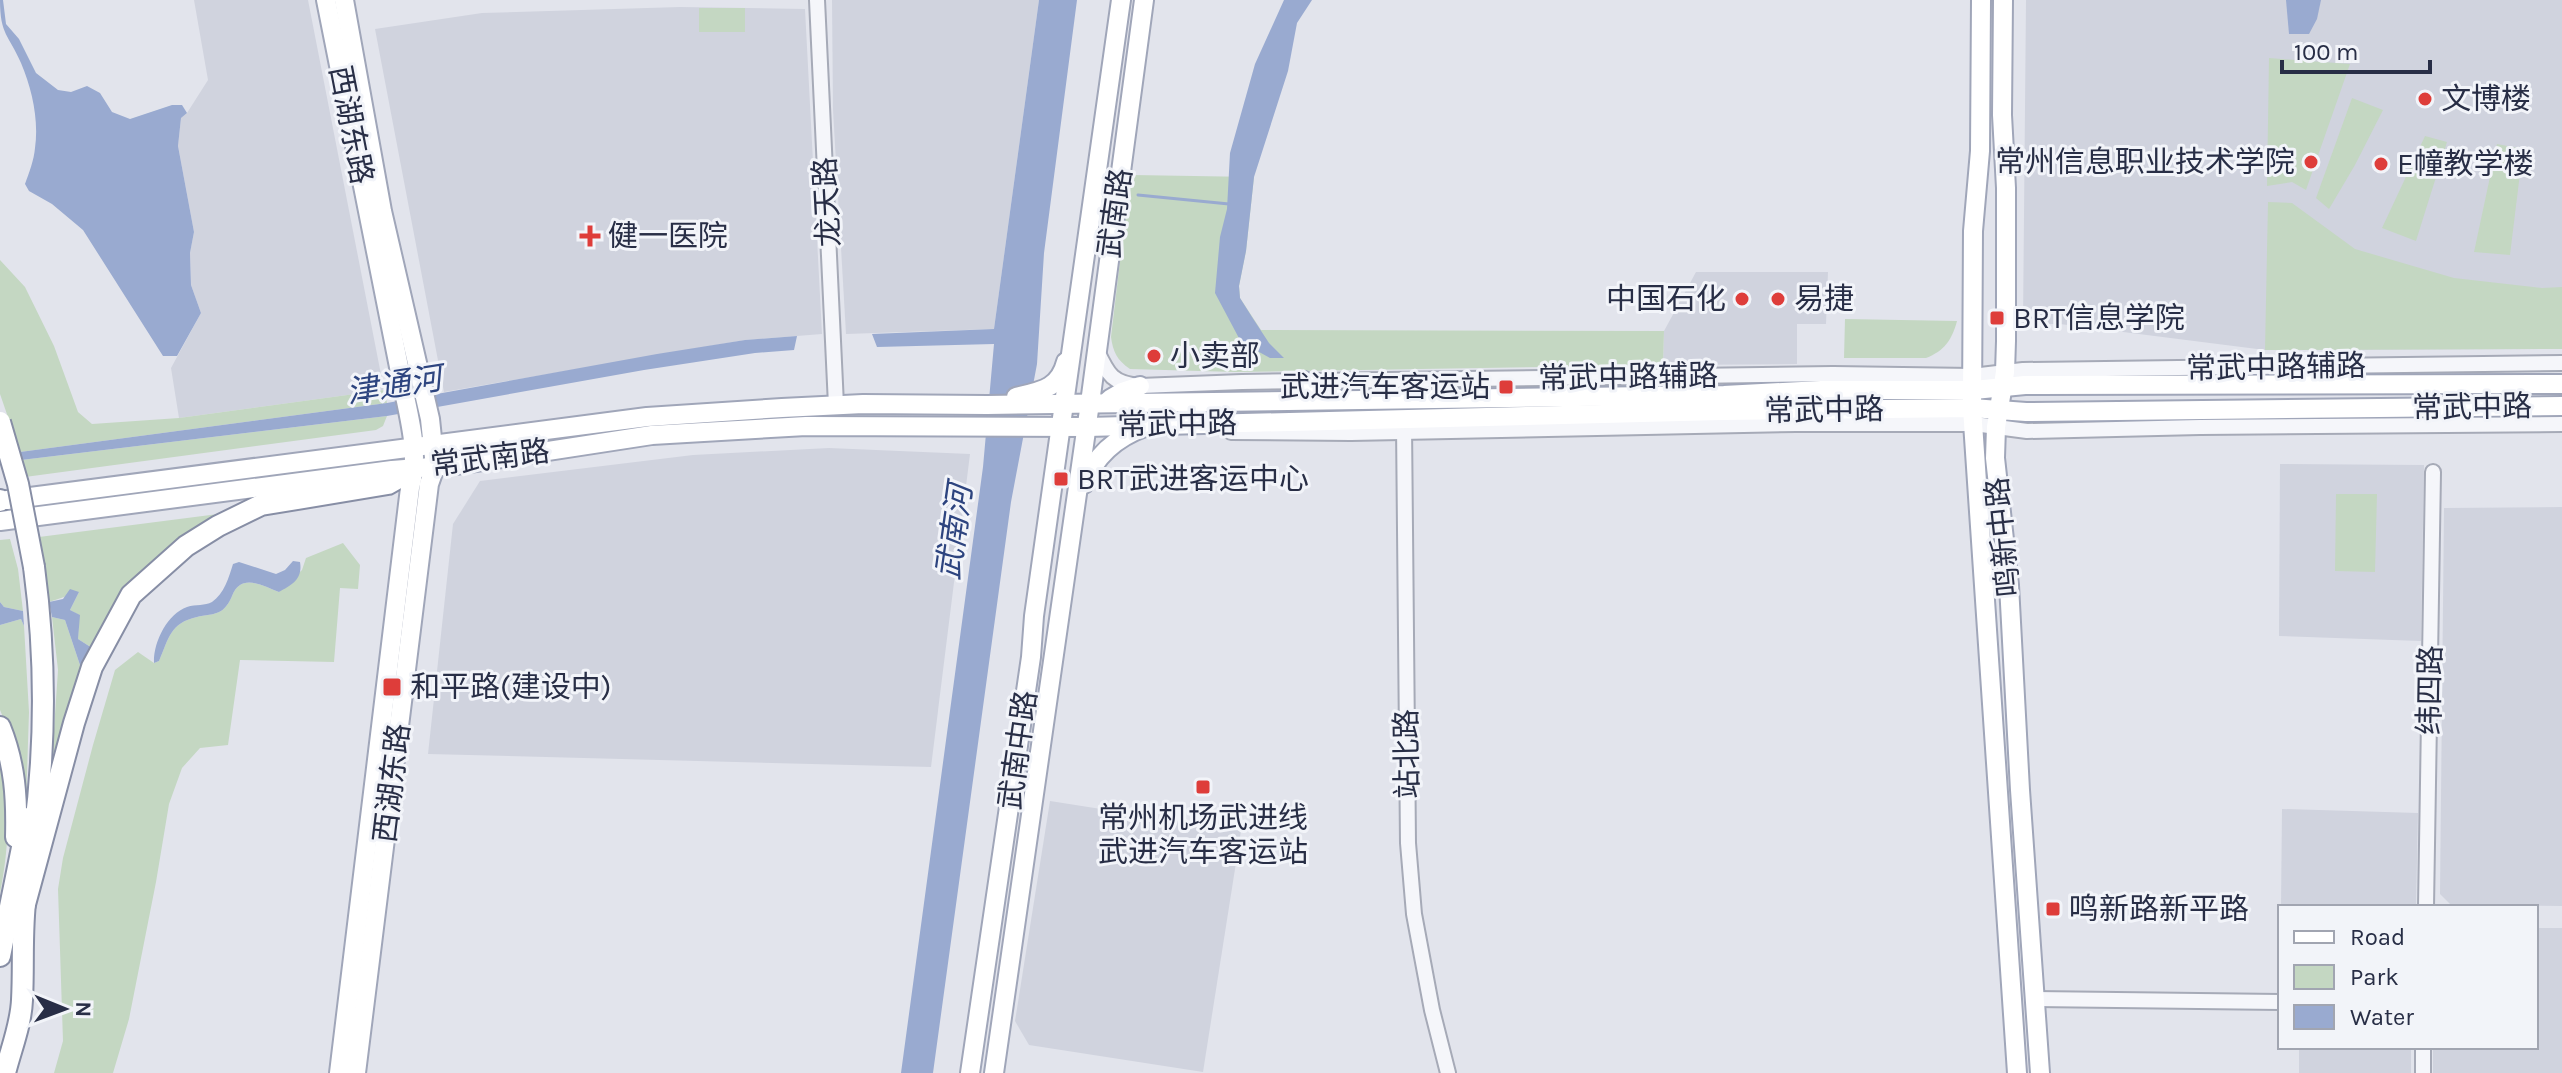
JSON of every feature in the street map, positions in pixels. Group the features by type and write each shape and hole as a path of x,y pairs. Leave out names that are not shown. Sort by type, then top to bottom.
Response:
{"highway":[{"path":"0,422 18,484 43,660 42,777 17,911"},
{"path":"0,457 30,570"},
{"path":"0,956 17,911 92,667 131,595 186,546 261,505 388,484 422,460"},
{"path":"0,727 15,781 22,1000 5,1073"}],"main road":[{"name":"西湖东路","path":"326,0 414,391"},
{"name":"西湖东路","path":"344,0 414,391"},
{"name":"武南路","path":"1061,426 1121,0"},
{"name":"武南路","path":"1087,427 1098,403 1097,349 1144,0"},
{"name":"鸣新中路","path":"1981,0 1980,151 1973,231 1970,398 2017,1073"},
{"name":"鸣新中路","path":"2003,0 2002,115 2006,188 2003,379 1995,458 2009,585 2040,1073"},
{"path":"1037,398 1063,374 1074,335"},
{"path":"1785,392 1800,375 1821,390"},
{"path":"1680,395 1702,377"},
{"name":"常武中路","path":"1061,426 1404,425 1574,414 1970,398 2003,379 2562,384"},
{"path":"1304,381 1339,399"},
{"path":"1098,403 1140,386"},
{"name":"常武中路","path":"1064,404 1821,390 1970,398"},
{"path":"414,391 430,419 434,446"},
{"path":"414,391 410,423 422,460"},
{"path":"1037,398 1064,404"},
{"name":"常武南路","path":"0,521 422,460 434,446 647,417 836,405 987,405 1037,398"},
{"path":"1970,398 1997,419"},
{"name":"常武中路","path":"1997,419 2026,412 2562,406"},
{"path":"1574,414 1591,429 1608,414"},
{"name":"常武南路","path":"0,501 422,460 457,465 652,435 806,426 1032,429"},
{"path":"1032,429 1061,426"},
{"name":"武南中路","path":"970,1073 1031,657 1061,426"},
{"name":"武南中路","path":"994,1073 1087,427"},
{"path":"1074,510 1089,472 1100,456 1142,427"},
{"path":"1032,429 1046,440 1053,453 1055,472"},
{"name":"西湖东路","path":"339,1073 408,504 422,460"},
{"name":"西湖东路","path":"356,1073 429,484 422,460"}],"street":[{"name":"龙天路","path":"817,0 836,405"},
{"path":"1097,349 1105,369 1114,379 1127,385 1140,386"},
{"name":"常武中路辅路","path":"2003,379 2023,370 2562,363"},
{"name":"常武中路辅路","path":"1140,386 1163,383 1800,375 1970,398"},
{"name":"常武中路辅路","path":"1404,425 1591,429 1970,398"},
{"name":"常武中路辅路","path":"1997,419 2027,431 2562,424"},
{"name":"站北路","path":"1404,425 1408,843 1414,914 1432,1010 1448,1073"},
{"name":"纬四路","path":"2426,905 2433,472"},
{"path":"2035,999 2278,1002"},
{"path":"2423,1049 2423,1073"}],"shaded area":[{"path":"194,0 308,0 384,390 179,418 171,368 201,313 191,285 190,253 194,232 178,146 181,118 208,80"},
{"path":"832,0 1039,0 994,329 846,334 833,110"},
{"name":"常州信息职业技术学院","path":"2026,0 2562,0 2562,349 2265,350 2060,324 2023,324"},
{"path":"680,7 805,9 822,334 745,340 444,392 375,29 482,13"},
{"path":"1696,272 1828,272 1826,324 1797,324 1797,364 1663,365 1664,331"},
{"path":"829,448 970,454 931,767 428,754 453,524 480,481 693,455"},
{"path":"2280,464 2424,465 2421,641 2279,636"},
{"path":"2562,507 2562,906 2451,905 2440,894 2444,508"},
{"path":"1050,801 1241,831 1203,1072 1029,1045 1015,1021"},
{"path":"2282,809 2418,813 2416,905 2281,905"},
{"path":"2538,928 2562,928 2562,1073 2433,1073 2433,1049 2538,1049"},
{"path":"2299,1049 2411,1049 2411,1073 2299,1073"}],"green space":[{"path":"699,8 745,8 745,32 699,32"},
{"path":"2269,58 2350,64 2306,190 2292,182 2267,186"},
{"path":"2352,98 2383,110 2329,209 2316,198"},
{"path":"2425,136 2447,142 2416,241 2382,228"},
{"path":"2497,144 2523,149 2510,255 2474,252"},
{"path":"1133,175 1254,177 1239,286 1240,298 1261,330 1664,331 1663,365 1235,372 1130,369 1116,355 1111,337"},
{"path":"2268,202 2292,203 2355,249 2454,278 2542,288 2562,287 2562,349 2265,350"},
{"path":"0,260 25,287 54,346 78,412 92,424 179,418 384,390 387,403 20,452 0,394"},
{"path":"1845,319 1957,321 1946,344 1926,358 1844,358"},
{"path":"387,416 383,426 376,430 25,477 21,460"},
{"path":"2336,494 2377,494 2375,572 2335,571"},
{"path":"226,513 92,648 78,639 79,615 70,610 79,592 49,602 39,537"},
{"path":"10,539 18,569 23,611 4,607 0,602 0,540"},
{"path":"343,543 360,565 358,589 340,588 334,662 240,660 228,745 200,748 182,768 169,804 129,1019 113,1073 54,1073 63,1041 58,889 63,858 115,670 138,652 154,663 159,661 168,639 181,623 221,611 236,589 246,583 279,592 302,570 306,558"},
{"path":"52,617 65,620 82,671 50,789 58,670"},
{"path":"21,619 29,712 26,805 13,741 0,710 0,625"},
{"path":"0,767 8,830 0,893"}],"water":[{"path":"0,0 3,0 6,24 19,39 36,73 58,90 71,92 87,86 100,93 112,112 130,119 172,105 182,105 187,113 181,118 178,146 194,232 190,253 191,285 201,313 177,356 163,356 83,230 52,204 29,191 25,184 34,153 35,116 25,73 3,28"},
{"path":"1039,0 1077,0 1044,253 1037,364 1011,502 933,1073 901,1073 983,467 994,344 877,347 872,334 994,329"},
{"path":"1284,0 1312,0 1297,23 1288,71 1254,177 1239,286 1240,298 1269,343 1284,358 1270,358 1241,342 1215,293 1220,237 1227,209 1230,153 1255,64"},
{"path":"2286,0 2321,0 2317,19 2309,34 2289,34"},
{"path":"797,336 794,350 644,370 387,416 21,460 20,452 387,403 657,354 745,340"},
{"path":"293,561 300,562 300,568 292,584 279,592 252,583 241,585 221,611 188,620 176,627 159,661 154,663 159,638 173,616 187,607 216,599 226,585 233,564 239,562 276,574"},
{"path":"70,589 79,592 70,610 80,615 78,639 92,648 82,671 65,620 52,617 49,602 63,599"},
{"path":"0,602 4,607 23,611 24,626 21,619 0,625"}],"waterway":[{"path":"1138,195 1229,204"}],"place":[{"name":"文博楼","path":"2425,99"},
{"name":"常州信息职业技术学院","path":"2311,162"},
{"name":"E幢教学楼","path":"2381,164"},
{"name":"健一医院","path":"590,236"},
{"name":"中国石化","path":"1742,299"},
{"name":"易捷","path":"1778,299"},
{"name":"BRT信息学院","path":"1997,318"},
{"name":"小卖部","path":"1154,356"},
{"name":"武进汽车客运站","path":"1506,387"},
{"name":"BRT武进客运中心","path":"1061,479"},
{"name":"和平路(建设中)","path":"392,687"},
{"name":"常州机场武进线 武进汽车客运站","path":"1203,787"},
{"name":"鸣新路新平路","path":"2053,909"}],"water label":[{"name":"津通河","path":"394,385"},
{"name":"武南河","path":"954,532"}]}
